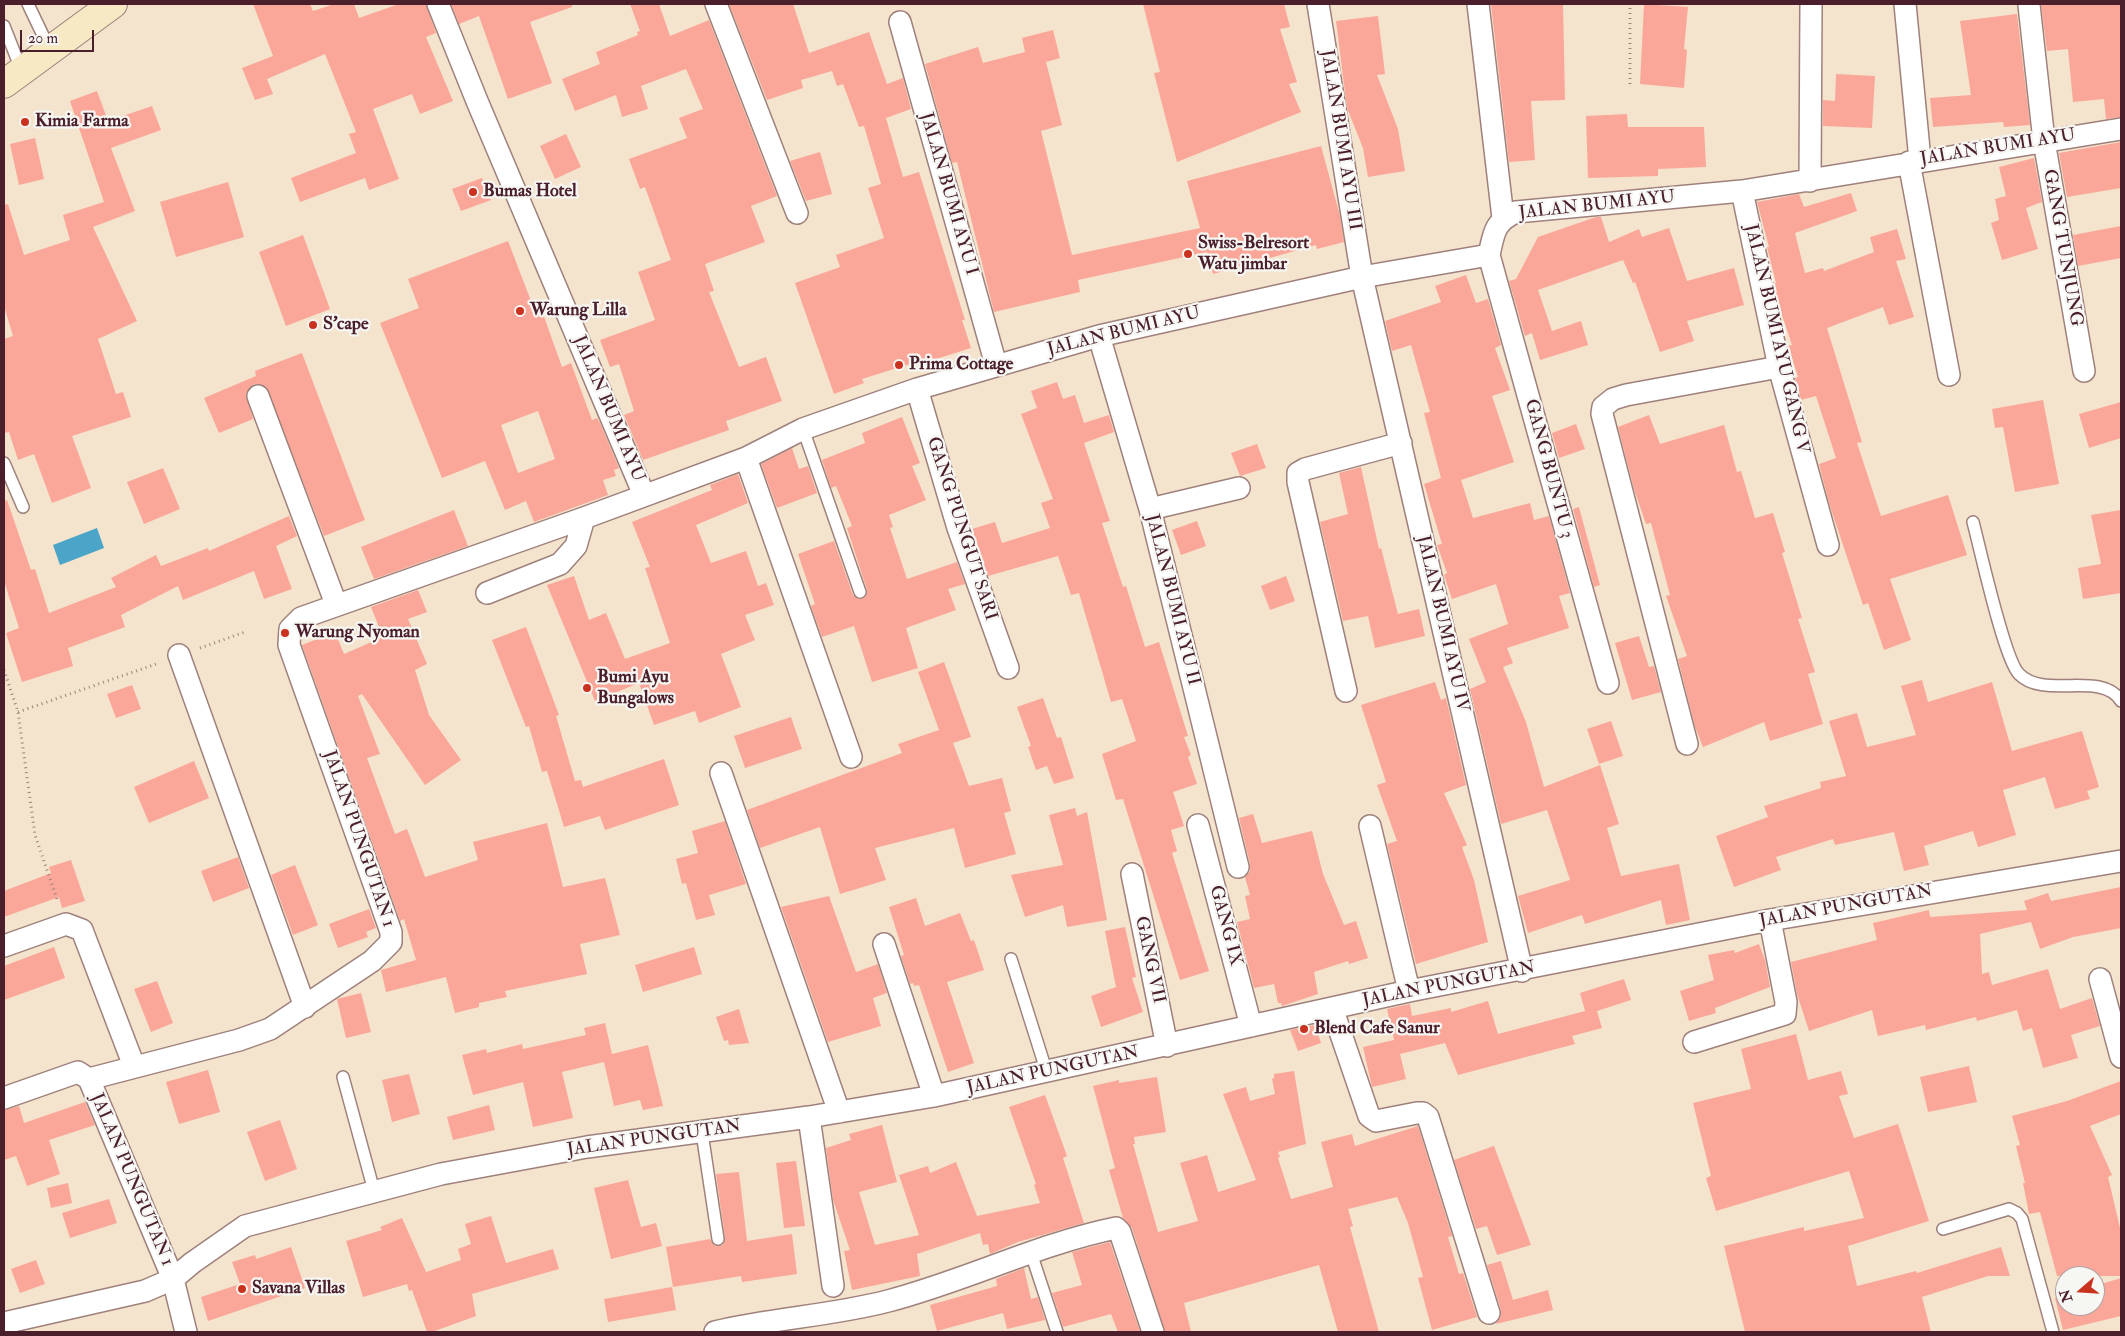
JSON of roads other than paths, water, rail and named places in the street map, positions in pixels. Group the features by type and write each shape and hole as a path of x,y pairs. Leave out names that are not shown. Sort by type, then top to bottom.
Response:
{"street":[{"path":"12,76 113,4"},
{"name":"JALAN BUMI AYU","path":"438,4 644,495 746,458 803,429 917,389 1098,336 1362,277 1489,255 1494,231 1502,218 1516,212 1742,191 1810,181 1914,161 2121,129"},
{"path":"716,4 797,213"},
{"name":"JALAN BUMI AYU III","path":"1318,4 1362,277"},
{"path":"1478,4 1502,218"},
{"path":"1810,181 1811,4"},
{"path":"1905,4 1914,161 1949,375"},
{"name":"GANG TUNJUNG","path":"2029,5 2044,141 2084,371"},
{"name":"JALAN BUMI AYU I","path":"900,22 996,365"},
{"name":"JALAN BUMI AYU GANG V","path":"1742,191 1779,367 1828,544"},
{"name":"GANG BUNTU 3","path":"1489,255 1608,683"},
{"name":"JALAN BUMI AYU IV","path":"1362,277 1522,971"},
{"name":"JALAN BUMI AYU II","path":"1098,336 1150,509 1238,867"},
{"path":"1686,744 1602,414 1603,407 1607,402 1626,396 1779,367"},
{"name":"GANG PUNGUT SARI","path":"917,389 958,528 1008,668"},
{"path":"258,396 336,604"},
{"path":"1346,692 1298,482 1298,473 1306,468 1401,443"},
{"path":"746,458 851,757"},
{"path":"1150,509 1240,488"},
{"name":"JALAN PUNGUTAN 1","path":"186,1332 173,1279 89,1079 239,1040 270,1029 372,961 391,942 391,932 290,644 290,629 301,618 336,604 584,518 644,495"},
{"path":"487,593 560,564 576,546 584,518"},
{"path":"179,656 305,1006"},
{"path":"721,773 839,1112"},
{"name":"GANG IX","path":"1198,826 1252,1026"},
{"path":"1370,826 1409,991"},
{"name":"JALAN PUNGUTAN","path":"4,1324 145,1291 173,1279 192,1263 245,1226 374,1191 504,1161 809,1117 934,1096 1046,1073 1409,991 1522,971 1770,920 2121,861"},
{"name":"GANG VII","path":"1132,874 1167,1046"},
{"path":"1694,1042 1785,1014 1786,1002 1770,920"},
{"path":"4,946 66,924 82,930 134,1066"},
{"path":"884,944 934,1096"},
{"path":"2100,979 2121,1058"},
{"path":"1332,1008 1369,1116 1376,1121 1417,1113 1423,1113 1428,1117 1489,1313"},
{"path":"4,1098 78,1072 89,1079"},
{"path":"809,1117 833,1286"},
{"path":"715,1332 886,1302 939,1286 1031,1253 1118,1229 1153,1332"}],"lane":[{"path":"28,4 49,48"},
{"path":"4,26 12,76"},
{"path":"803,429 860,592"},
{"path":"4,463 23,507"},
{"path":"1973,522 2003,636 2018,673 2038,686 2074,685 2100,688 2110,691 2121,701"},
{"path":"1011,959 1046,1073"},
{"path":"343,1077 374,1191"},
{"path":"702,1133 718,1240"},
{"path":"1943,1229 2009,1209 2017,1213 2022,1219 2054,1332"},
{"path":"1031,1253 1057,1332"}],"water":[{"path":"97,528 104,548 60,565 53,545"}],"place":[{"name":"Kimia Farma","path":"25,122"},
{"name":"Bumas Hotel","path":"473,192"},
{"name":"Swiss-Belresort Watu jimbar","path":"1188,254"},
{"name":"Warung Lilla","path":"520,311"},
{"name":"S’cape","path":"313,325"},
{"name":"Prima Cottage","path":"899,365"},
{"name":"Warung Nyoman","path":"285,633"},
{"name":"Bumi Ayu Bungalows","path":"587,688"},
{"name":"Blend Cafe Sanur","path":"1304,1029"},
{"name":"Savana Villas","path":"242,1289"}]}
